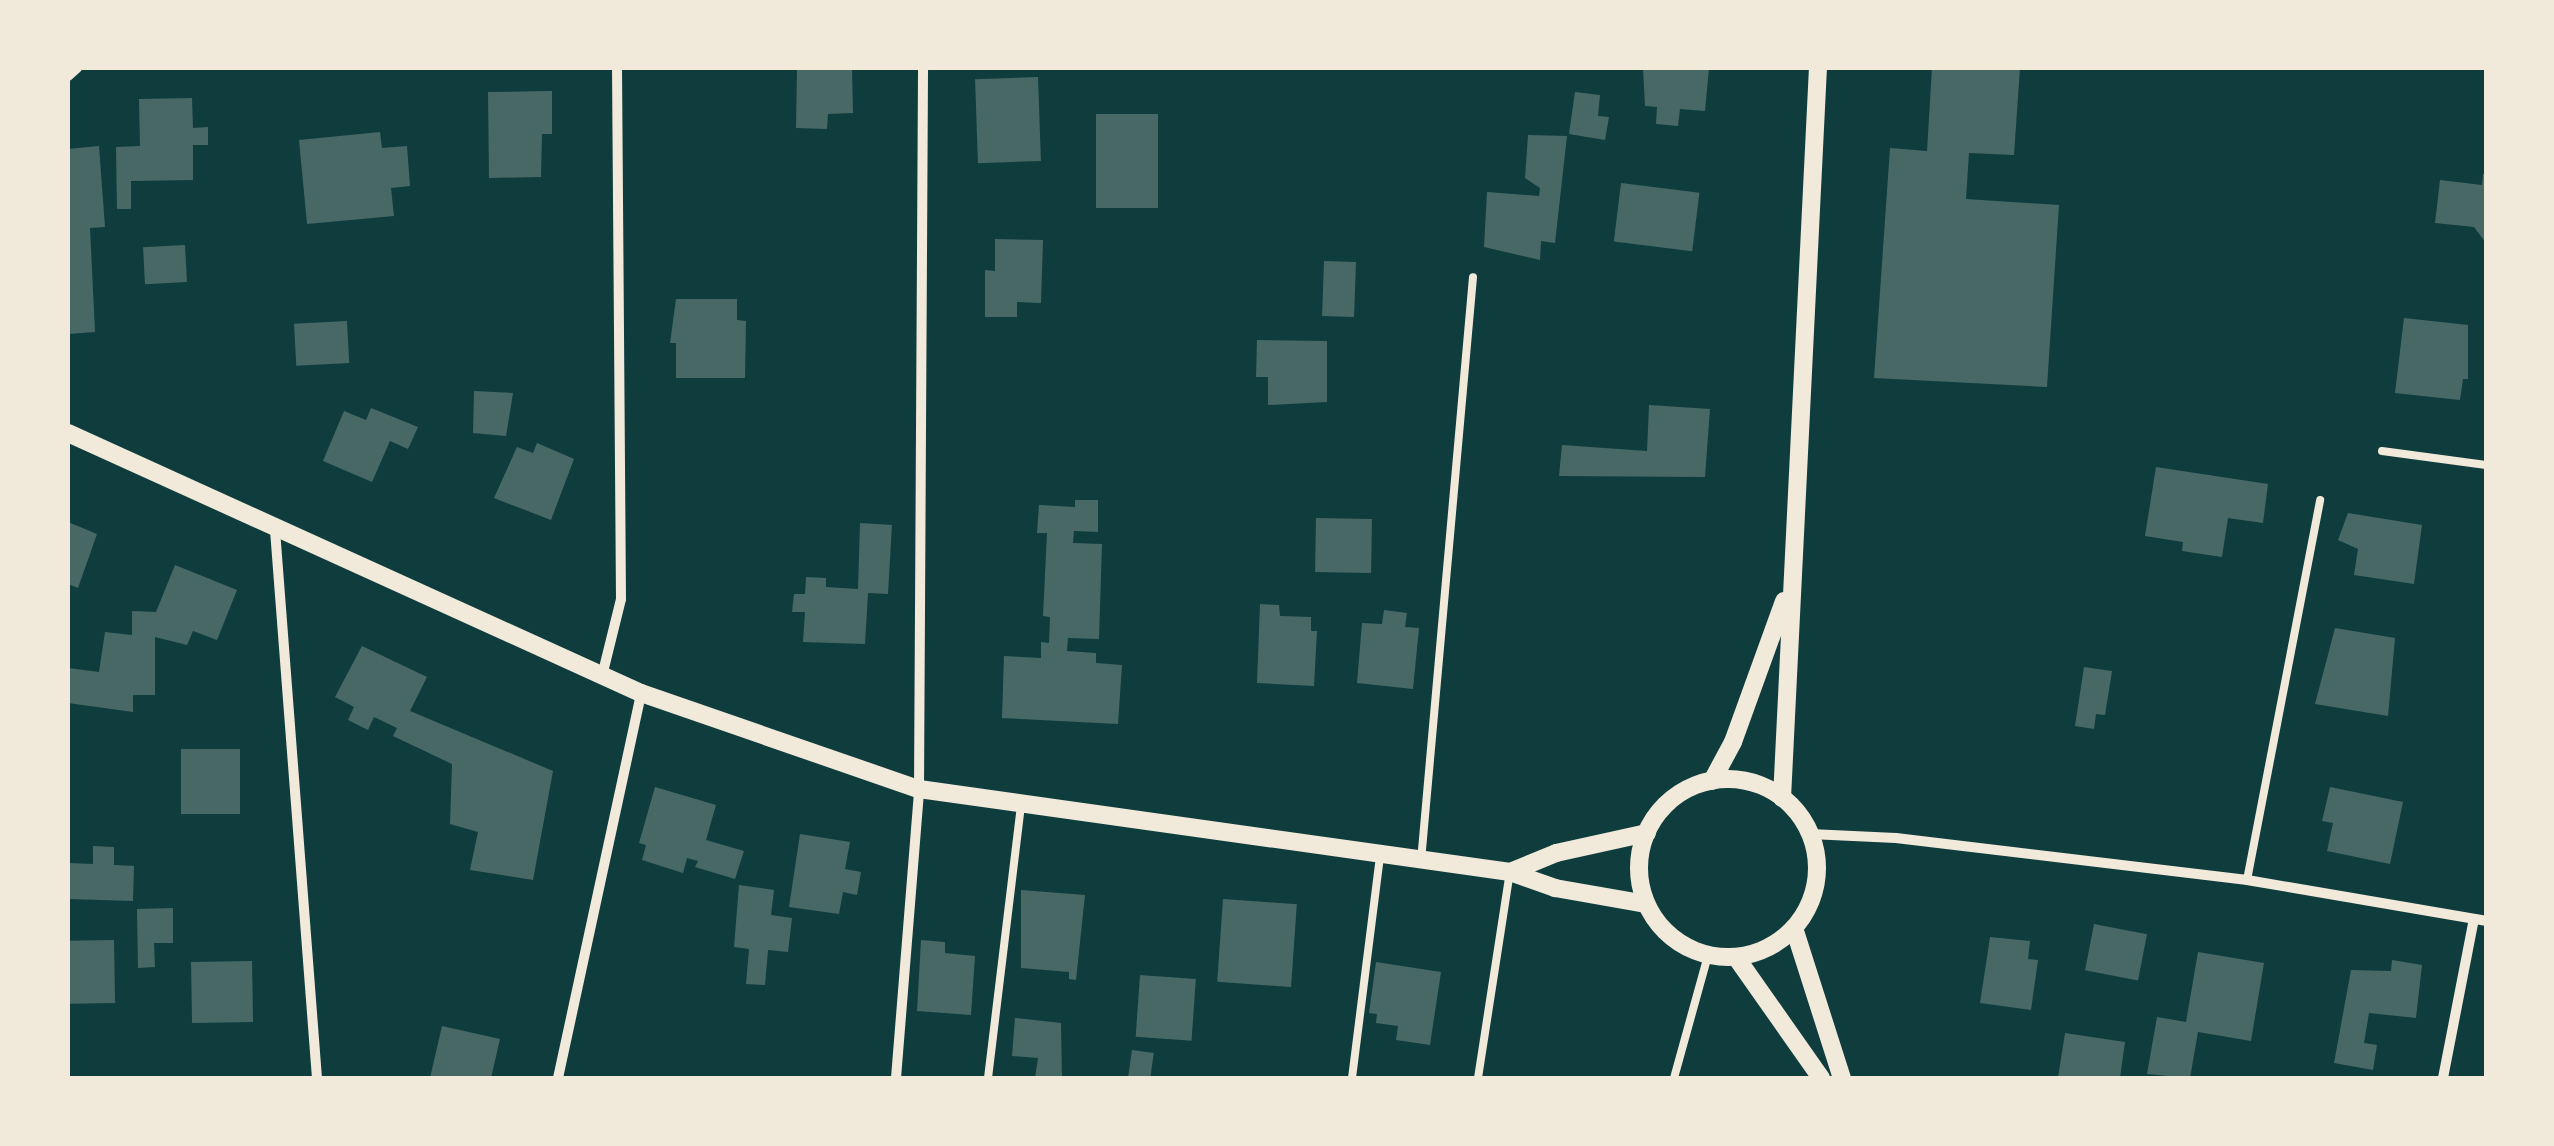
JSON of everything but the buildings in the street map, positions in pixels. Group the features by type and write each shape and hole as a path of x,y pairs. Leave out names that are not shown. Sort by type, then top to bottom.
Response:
{"street":[{"path":"68,76 77,68"},
{"path":"602,676 621,599 617,68"},
{"path":"896,1078 918,789 923,68"},
{"path":"1782,798 1789,586 1818,68"},
{"path":"68,433 641,693 918,789 1510,872 1555,888 1646,904"},
{"path":"275,530 317,1078"},
{"path":"1712,781 1737,731 1789,586"},
{"path":"558,1078 641,693"},
{"path":"1741,780 1782,798 1810,834 1816,883 1794,928 1768,948 1736,956 1708,955 1671,936 1646,904 1639,868 1646,833 1672,799 1712,781 1741,780"},
{"path":"1510,872 1556,852 1646,833"},
{"path":"1810,834 1896,838 2246,880 2480,920 2442,1078"},
{"path":"1794,928 1842,1078"},
{"path":"1736,956 1820,1078"}],"lane":[{"path":"1420,860 1473,277"},
{"path":"2382,451 2486,465"},
{"path":"2246,880 2320,500"},
{"path":"988,1078 1022,804"},
{"path":"1352,1078 1380,856"},
{"path":"1478,1078 1510,872"},
{"path":"1674,1078 1708,955"}]}
